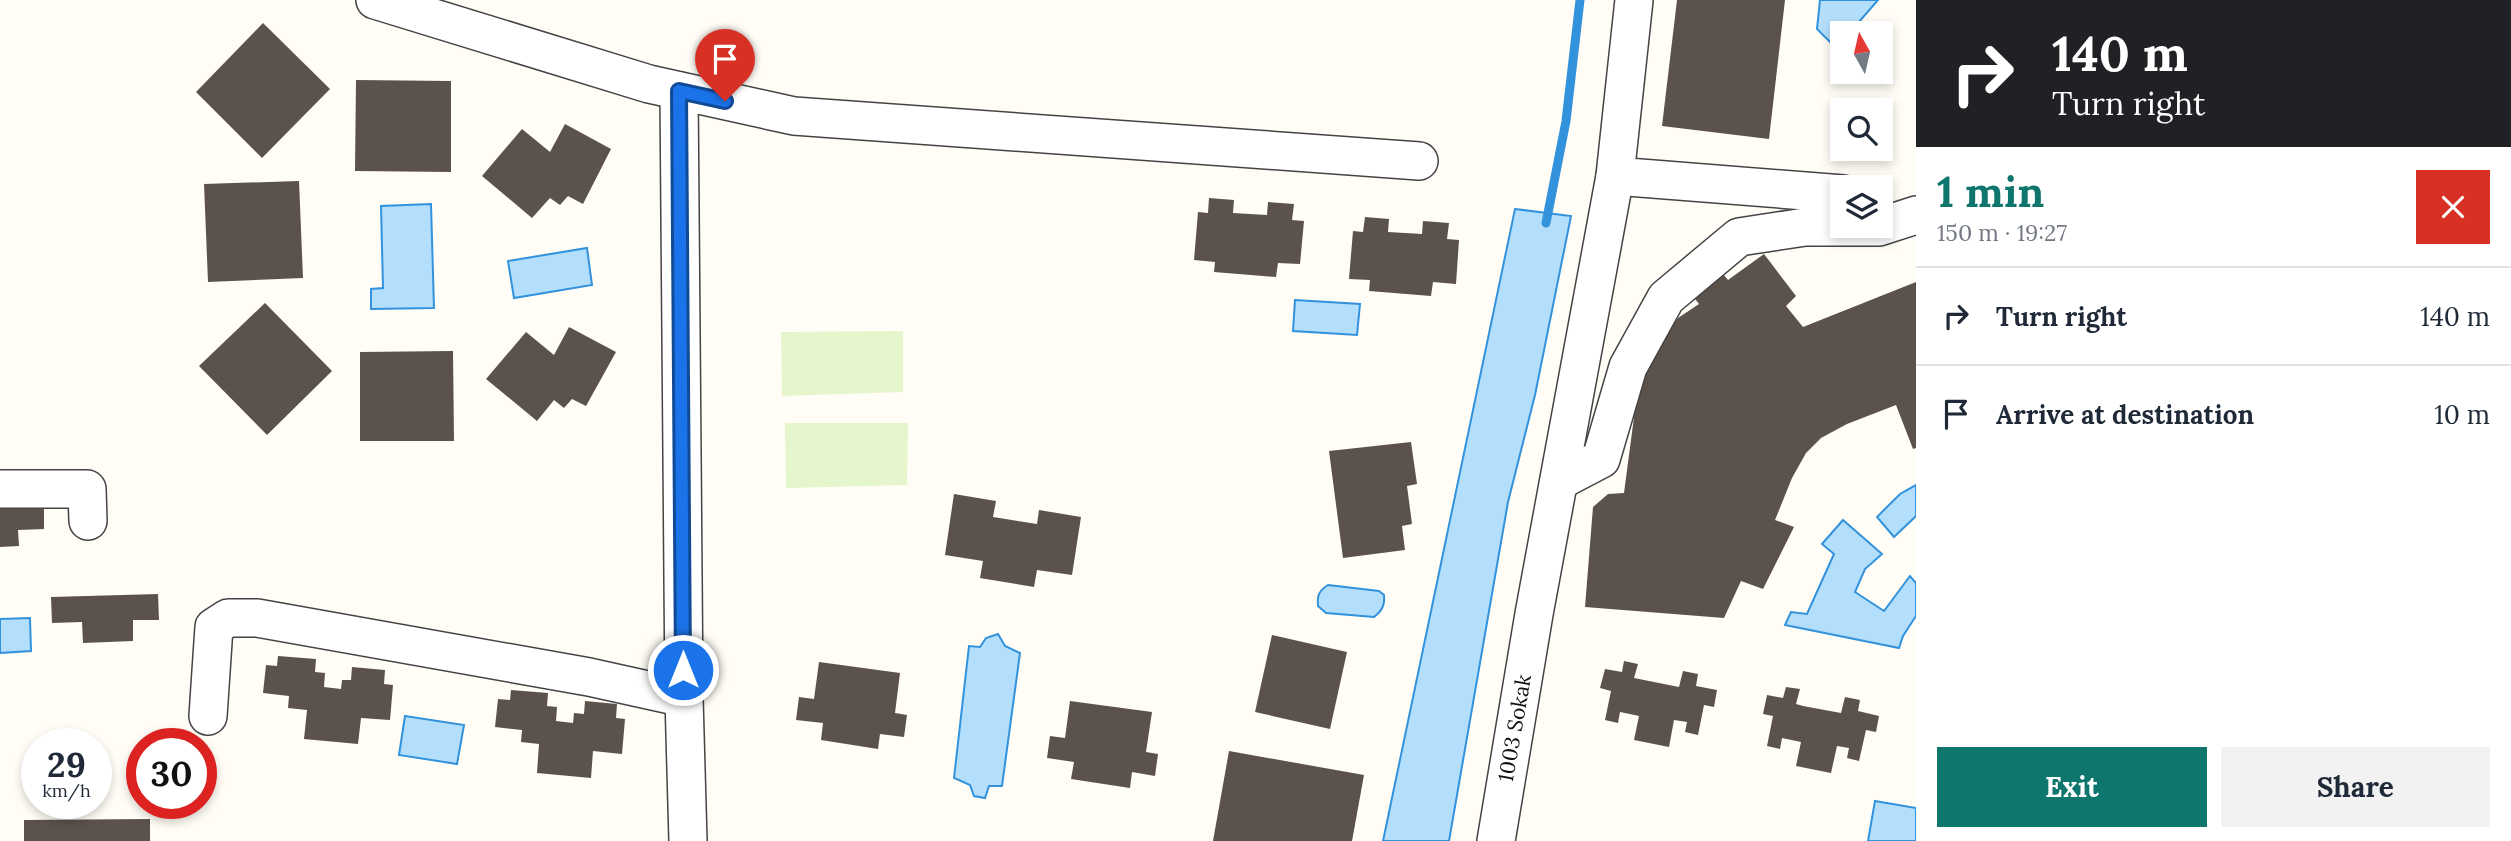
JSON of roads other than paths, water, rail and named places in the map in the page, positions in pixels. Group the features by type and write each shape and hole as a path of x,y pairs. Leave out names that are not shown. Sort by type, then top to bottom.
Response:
{"street":[{"path":"375,0 649,84 794,116 1419,161"},
{"name":"1003 Sokak","path":"1496,841 1534,614 1615,176 1634,0"},
{"path":"679,91 684,698 688,841"},
{"path":"1615,176 1830,193"},
{"path":"1893,198 1916,200"},
{"path":"1559,481 1601,460 1628,367 1666,298 1739,237 1805,227 1879,227 1916,215"},
{"path":"0,489 86,489 88,521"},
{"path":"208,716 214,627 228,618 270,621 589,677 684,698"}],"water":[{"path":"1820,0 1878,0 1860,21 1830,21 1830,42 1817,29"},
{"path":"431,204 434,308 371,309 371,289 383,288 381,206"},
{"path":"1515,209 1571,216 1535,395 1508,502 1449,841 1383,841"},
{"path":"587,248 592,285 514,298 508,261"},
{"path":"1295,300 1360,304 1357,335 1293,331"},
{"path":"1916,485 1916,516 1894,537 1877,517 1900,494"},
{"path":"1843,520 1882,554 1865,569 1855,592 1884,611 1910,576 1916,583 1916,616 1899,648 1785,625 1791,612 1807,614 1834,554 1822,544"},
{"path":"1328,585 1379,591 1384,595 1382,608 1374,617 1326,613 1318,606 1318,599 1321,591"},
{"path":"30,618 31,651 0,653 0,619"},
{"path":"998,634 1005,646 1020,653 1002,786 989,786 985,798 974,796 970,785 954,778 969,646 980,647 986,638"},
{"path":"405,716 464,725 457,764 399,755"},
{"path":"1875,801 1916,808 1916,841 1868,841"}],"waterway":[{"path":"1546,223 1566,121 1580,0"}]}
